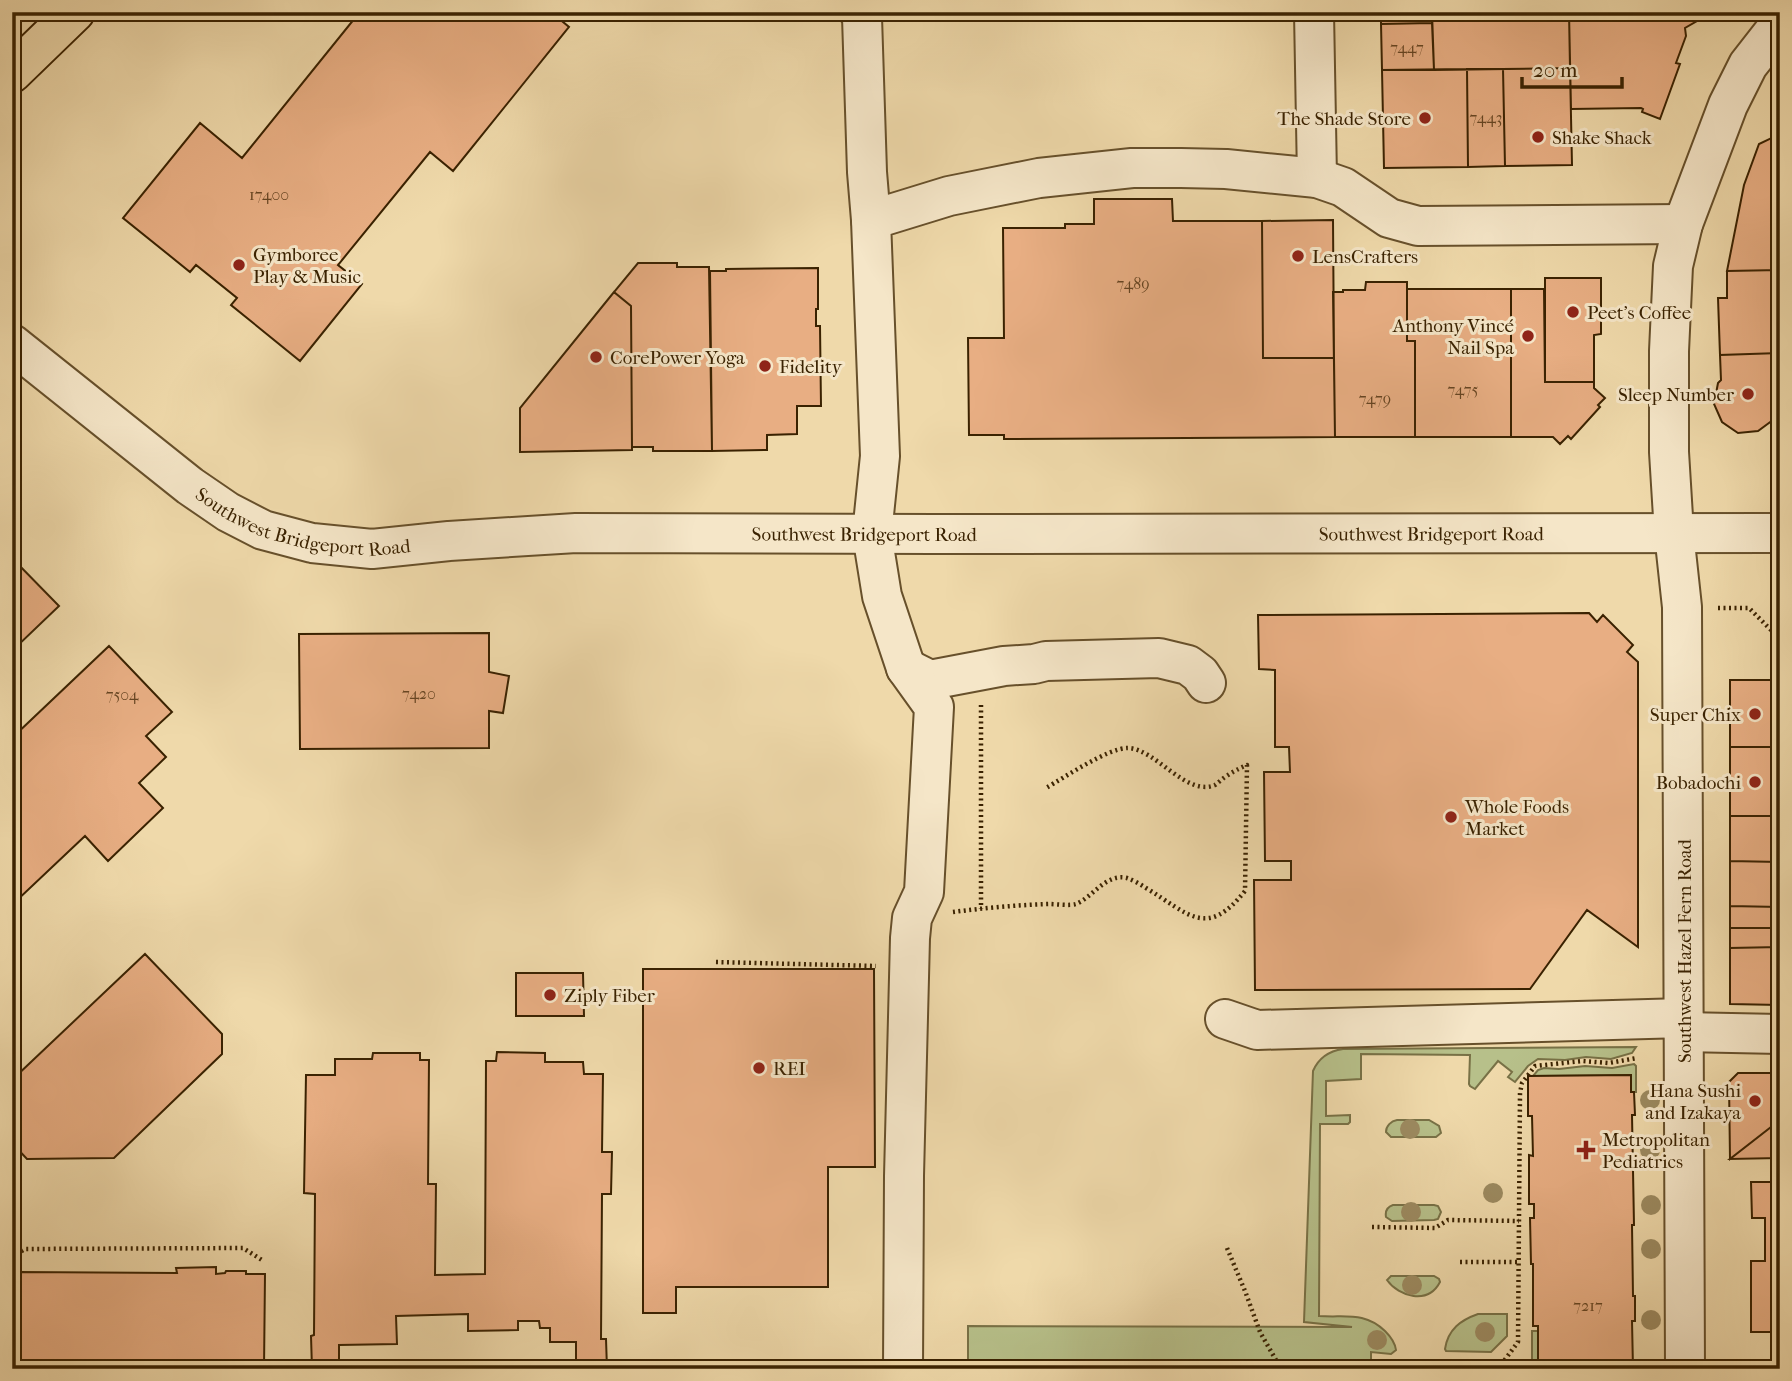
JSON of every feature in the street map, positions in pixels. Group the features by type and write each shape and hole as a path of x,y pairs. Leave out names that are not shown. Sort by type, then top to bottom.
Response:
{"main road":[{"path":"12,73 75,12"}],"street":[{"path":"1314,12 1317,178"},
{"path":"862,14 880,456 872,534 882,596 906,668 934,707 924,892 912,918 910,938 904,1176 903,1369"},
{"name":"Southwest Hazel Fern Road","path":"1685,1369 1682,607 1669,452 1669,351 1673,266 1683,224 1728,105 1748,65 1780,24"},
{"path":"871,220 949,196 1039,178 1132,168 1226,169 1317,178 1343,187 1389,218 1418,226 1683,224"},
{"name":"Southwest Bridgeport Road","path":"12,344 190,486 228,512 263,530 312,543 372,549 576,533 1780,533"},
{"path":"906,668 930,680 1046,661 1159,658 1188,665 1200,674 1206,683"},
{"path":"1225,1018 1257,1030 1684,1036 1780,1034"}],"path":[{"path":"1682,607 1749,608 1780,639"},
{"path":"954,677 960,692 981,702 981,909"},
{"path":"716,962 877,966 937,914 1047,904 1074,905 1116,877 1127,878 1140,884 1195,918 1207,919 1222,914 1236,903 1245,891 1247,765 1225,776 1216,784 1195,786 1139,751 1127,748 1098,758 1046,788"},
{"path":"1498,1369 1518,1342 1522,1083 1535,1066 1609,1063 1636,1058 1684,1036"},
{"path":"1372,1227 1435,1227 1448,1220 1519,1221"},
{"path":"12,1257 24,1249 243,1248 262,1260"},
{"path":"1227,1248 1260,1332 1281,1369"},
{"path":"1460,1262 1518,1262"}],"green space":[{"path":"1636,1047 1632,1053 1611,1059 1538,1059 1528,1066 1515,1082 1508,1077 1512,1072 1498,1061 1475,1089 1469,1084 1470,1055 1361,1054 1361,1079 1326,1081 1326,1116 1350,1115 1350,1122 1320,1124 1319,1316 1362,1318 1385,1331 1395,1344 1396,1350 1391,1354 1371,1352 1371,1369 968,1369 968,1326 1352,1327 1304,1322 1313,1071 1321,1058 1343,1049"},
{"path":"1634,1064 1636,1092 1631,1092 1630,1075 1533,1076 1544,1068 1612,1068"},
{"path":"1397,1120 1429,1120 1439,1126 1441,1133 1436,1137 1391,1137 1386,1132 1387,1128"},
{"path":"1393,1205 1434,1205 1438,1206 1441,1212 1438,1219 1434,1220 1392,1221 1386,1217 1386,1213"},
{"path":"1391,1276 1434,1276 1440,1282 1428,1294 1414,1296 1392,1286 1387,1280"},
{"path":"1478,1314 1507,1314 1507,1336 1491,1352 1446,1351 1452,1331 1461,1322"},
{"path":"1532,1331 1538,1331 1538,1369 1532,1369"}],"building":[{"path":"358,12 551,12 569,27 453,171 430,152 338,265 362,284 300,361 231,305 237,298 196,265 190,272 123,218 200,123 242,158"},
{"path":"1381,12 1432,12 1432,23 1381,24"},
{"path":"1432,12 1569,12 1570,68 1434,70"},
{"path":"1569,12 1702,12 1697,21 1685,28 1686,36 1676,63 1680,64 1660,119 1642,112 1641,108 1571,109"},
{"path":"1432,23 1434,70 1382,70 1381,24"},
{"name":"Shake Shack","path":"1570,68 1572,165 1505,166 1503,69"},
{"name":"The Shade Store","path":"1467,69 1468,167 1384,168 1382,70"},
{"path":"1467,69 1503,69 1505,166 1468,167"},
{"path":"1780,134 1780,270 1727,271 1744,185 1759,144"},
{"path":"1094,199 1172,199 1173,221 1262,221 1263,358 1334,358 1335,437 1004,439 1004,435 969,435 968,338 1004,338 1003,228 1065,228 1065,224 1094,224"},
{"name":"LensCrafters","path":"1333,220 1334,358 1263,358 1262,221"},
{"path":"638,263 677,263 677,267 709,267 712,451 653,451 653,447 632,447 631,306 614,292"},
{"name":"Fidelity","path":"818,268 816,326 820,326 821,406 797,406 797,434 767,435 767,450 712,451 710,271"},
{"path":"1780,270 1780,353 1720,355 1718,298 1727,298 1727,271"},
{"name":"Peet's Coffee","path":"1545,278 1601,278 1601,334 1594,335 1594,382 1545,382"},
{"path":"1366,282 1407,282 1407,341 1415,341 1415,437 1335,437 1333,292 1365,290"},
{"path":"1407,289 1511,289 1511,437 1415,437 1415,341 1407,341"},
{"name":"Anthony Vincé Nail Spa","path":"1511,289 1544,289 1545,382 1594,382 1594,388 1605,398 1571,439 1568,436 1560,444 1553,437 1511,437"},
{"name":"CorePower Yoga","path":"614,292 631,306 632,450 520,452 520,408"},
{"name":"Sleep Number","path":"1780,353 1780,420 1773,420 1758,431 1738,433 1722,422 1714,404 1721,380 1720,355"},
{"path":"12,558 59,606 12,651"},
{"name":"Whole Foods Market","path":"1589,613 1597,622 1603,615 1633,645 1627,652 1638,662 1638,947 1587,910 1530,989 1255,990 1254,880 1291,880 1291,861 1265,861 1264,772 1290,772 1289,747 1275,747 1275,670 1259,669 1258,615"},
{"path":"489,633 489,672 509,676 503,713 489,711 489,748 300,749 299,634"},
{"path":"109,646 172,712 146,736 166,757 139,783 163,808 108,861 85,836 12,905 12,738"},
{"name":"Super Chix","path":"1730,680 1780,680 1780,747 1730,747"},
{"name":"Bobadochi","path":"1730,747 1780,747 1780,816 1730,816"},
{"path":"1730,816 1780,816 1780,862 1730,861"},
{"path":"1730,861 1780,862 1780,907 1730,906"},
{"path":"1730,906 1780,907 1780,928 1730,928"},
{"path":"1730,928 1780,928 1780,947 1730,948"},
{"path":"1780,947 1780,1005 1730,1004 1730,948"},
{"path":"145,954 222,1034 222,1054 114,1158 27,1159 12,1143 12,1080"},
{"name":"REI","path":"643,969 874,969 875,1167 828,1167 828,1287 676,1287 676,1313 643,1313"},
{"name":"Ziply Fiber","path":"516,973 583,973 584,1016 516,1016"},
{"path":"497,1052 545,1053 545,1062 583,1062 584,1074 603,1074 602,1152 612,1152 611,1194 602,1194 601,1339 606,1339 607,1369 576,1369 312,1369 315,1194 304,1193 306,1075 335,1075 335,1059 372,1059 373,1053 420,1053 420,1060 429,1060 428,1184 436,1184 435,1275 485,1274 486,1061 496,1061","holes":["468,1314 468,1331 518,1330 518,1321 539,1321 540,1328 550,1328 550,1342 576,1342 576,1369 339,1365 339,1345 397,1344 396,1316"]},
{"name":"Hana Sushi and Izakaya","path":"1738,1073 1780,1073 1780,1120 1730,1159 1729,1082"},
{"path":"1631,1075 1635,1115 1632,1115 1635,1296 1635,1321 1632,1321 1633,1368 1538,1369 1538,1326 1533,1326 1530,1218 1534,1218 1534,1204 1529,1204 1529,1155 1533,1156 1532,1116 1528,1116 1528,1076"},
{"path":"1780,1120 1780,1158 1730,1159"},
{"path":"1751,1182 1780,1182 1780,1332 1751,1332 1751,1261 1765,1261 1765,1218 1752,1218"},
{"path":"216,1267 216,1274 246,1271 246,1274 265,1274 264,1369 18,1369 18,1334 12,1333 12,1287 19,1287 19,1272 177,1273 176,1268"}],"place":[{"name":"The Shade Store","path":"1425,118"},
{"name":"Shake Shack","path":"1538,137"},
{"name":"LensCrafters","path":"1298,256"},
{"name":"Gymboree Play & Music","path":"239,265"},
{"name":"Peet's Coffee","path":"1573,312"},
{"name":"Anthony Vincé Nail Spa","path":"1528,336"},
{"name":"CorePower Yoga","path":"596,357"},
{"name":"Fidelity","path":"765,366"},
{"name":"Sleep Number","path":"1748,394"},
{"name":"Super Chix","path":"1755,714"},
{"name":"Bobadochi","path":"1755,782"},
{"name":"Whole Foods Market","path":"1451,817"},
{"name":"Ziply Fiber","path":"550,995"},
{"name":"REI","path":"759,1068"},
{"name":"Hana Sushi and Izakaya","path":"1755,1101"},
{"name":"Metropolitan Pediatrics","path":"1586,1150"}]}
